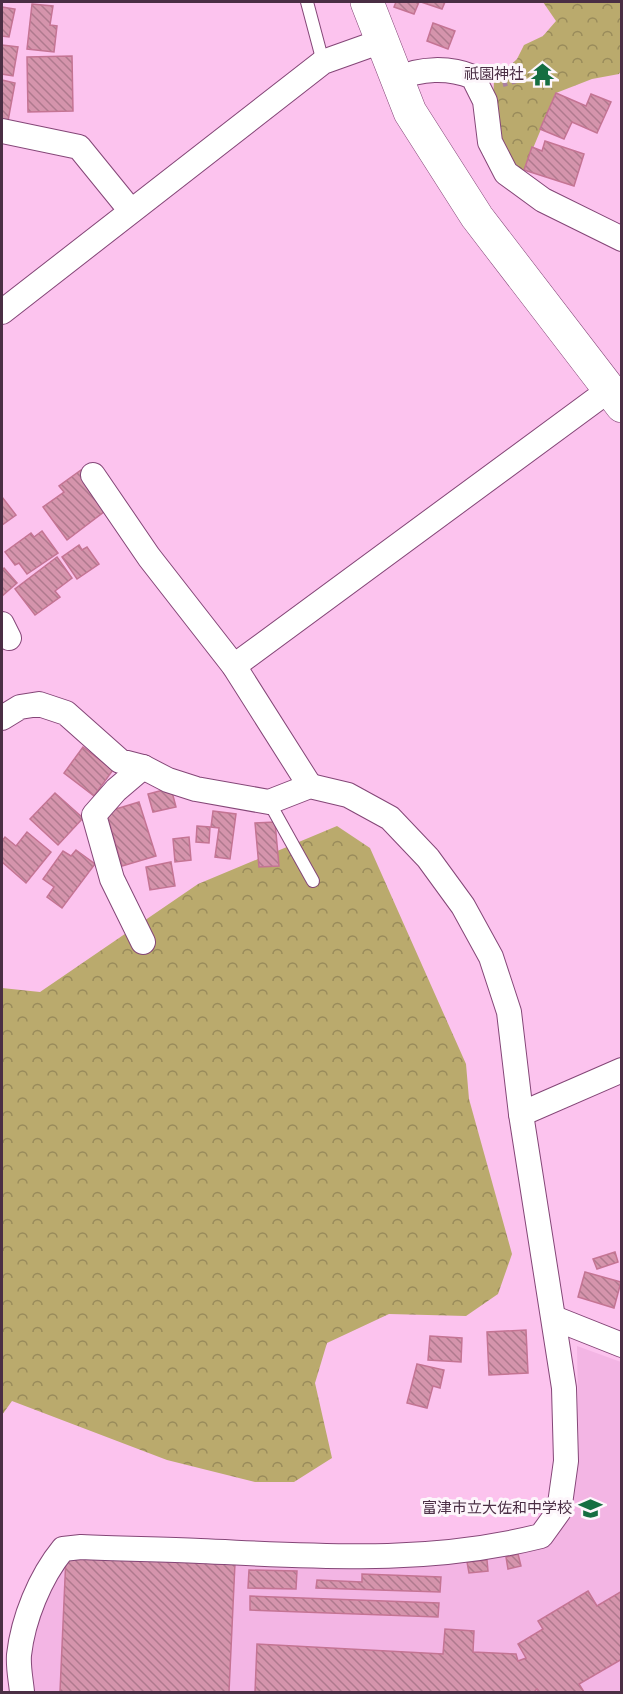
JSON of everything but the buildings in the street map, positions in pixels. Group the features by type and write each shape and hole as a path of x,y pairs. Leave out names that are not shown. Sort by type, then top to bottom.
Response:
{"street":[{"path":"234,666 615,398 477,216 410,112 367,2"},
{"path":"2,312 323,62 382,41"},
{"path":"397,79 411,73 456,70 473,77 485,101 490,142 506,173 543,200 621,239"},
{"path":"2,131 79,147 131,211"},
{"path":"93,475 149,557 234,666 310,786"},
{"path":"2,718 20,707 39,704 66,713 120,761 143,767 168,780 196,789 269,802 310,786 348,795 390,818 428,858 463,906 491,957 509,1012 521,1114 564,1388 566,1461 559,1511 541,1536 508,1544 403,1557 303,1557 189,1550 81,1547 63,1549 51,1564 29,1612 19,1656 22,1692"},
{"path":"143,767 116,790 94,815 112,879 143,942"},
{"path":"521,1114 621,1070"},
{"path":"554,1318 621,1345"}],"lane":[{"path":"307,2 323,62"},
{"path":"269,802 313,881"}],"path":[{"path":"499,86 528,78"}],"shaded area":[{"name":"富津市立大佐和中学校","path":"577,1346 621,1362 621,1692 29,1692 27,1608 82,1547 261,1556 525,1538 570,1490 579,1460"}],"green space":[{"path":"543,2 621,2 621,70 619,74 592,79 556,93 524,170 514,170 505,163 493,102 494,81 517,59 524,45 543,36 556,21"},
{"path":"337,826 370,848 466,1064 469,1099 512,1254 498,1294 466,1316 389,1314 327,1343 315,1383 332,1458 294,1482 255,1482 167,1460 12,1401 2,1415 2,988 40,992 198,884"}],"place":[{"name":"祇園神社","path":"542,74"},
{"name":"富津市立大佐和中学校","path":"590,1508"}]}
